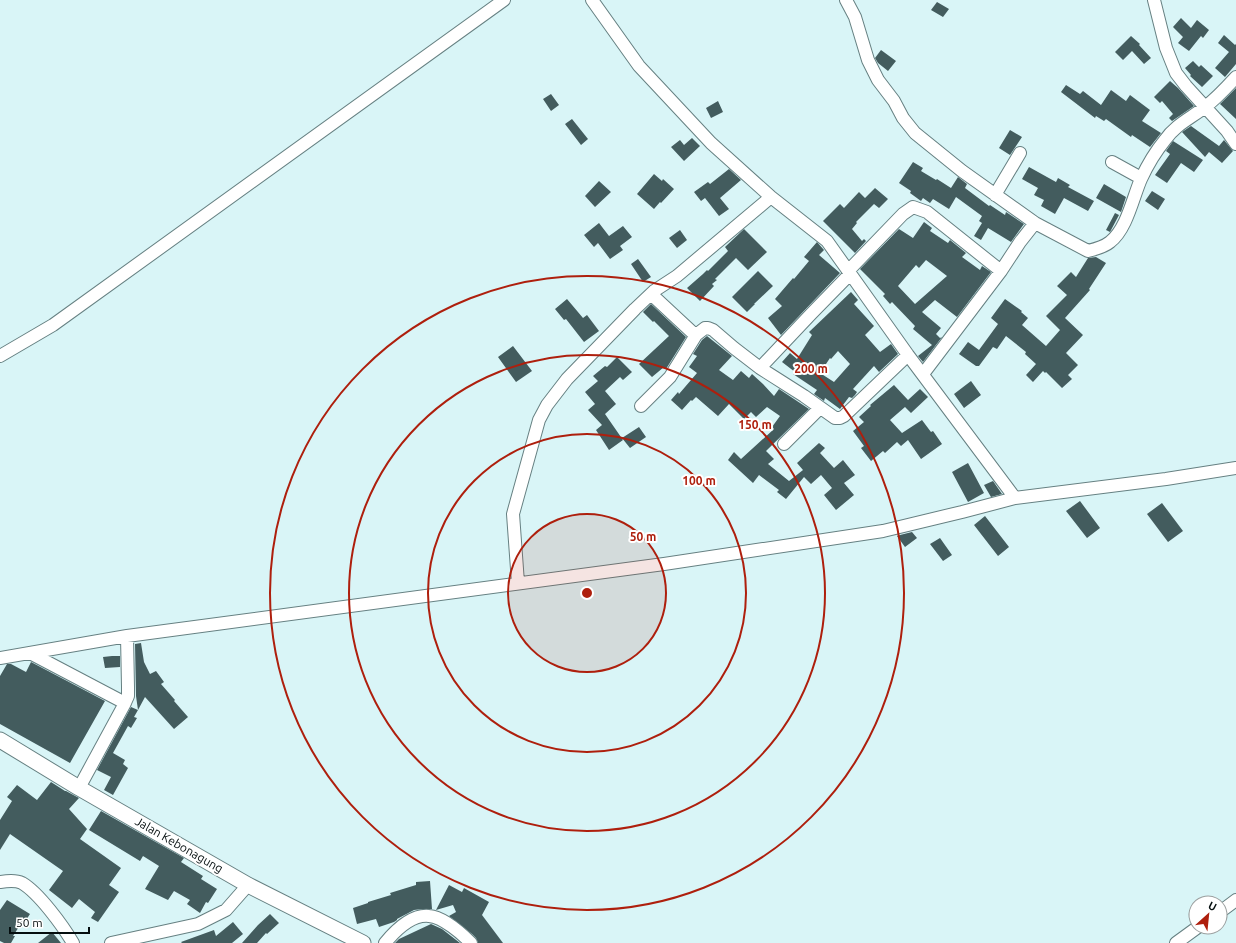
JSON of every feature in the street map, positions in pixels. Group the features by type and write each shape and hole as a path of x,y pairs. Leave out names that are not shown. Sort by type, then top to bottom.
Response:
{"main road":[{"name":"Jalan Kebonagung","path":"0,740 79,788 248,884 363,943"}],"street":[{"path":"0,356 53,325 504,0"},
{"path":"592,0 639,66 711,143 771,197 827,241 908,355 1015,498"},
{"path":"1154,0 1166,48 1176,73 1227,131 1236,144"},
{"path":"848,2 855,17 868,60 878,80 894,100 904,118 915,133 962,171 1035,224 1088,251 1100,248 1111,241 1123,225 1132,205 1141,178 1165,139 1176,127 1206,107 1224,91 1236,77"},
{"path":"995,195 1020,153"},
{"path":"1112,162 1141,178"},
{"path":"518,583 513,514 539,420 547,405 567,379 592,352 651,294 677,276 771,197"},
{"path":"760,368 903,214 913,206 927,212 1001,271"},
{"path":"923,374 1001,271 1020,242 1035,224"},
{"path":"651,294 696,335"},
{"path":"641,406 670,377 696,335 704,328 713,330 760,368 835,418 844,416 908,355"},
{"path":"784,444 820,408"},
{"path":"0,658 127,636 664,564 883,531 1015,498 1166,479 1236,468"},
{"path":"79,788 128,696 127,636"},
{"path":"30,653 125,703"},
{"path":"0,882 7,881 21,883 37,896 58,920 73,943"},
{"path":"111,943 198,924 226,910 248,884"},
{"path":"385,943 404,923 427,915 449,925 462,934 471,943"},
{"path":"1176,943 1188,934"}],"building":[{"path":"937,2 949,9 943,17 931,10"},
{"path":"1181,18 1191,28 1197,20 1209,30 1203,38 1201,36 1189,51 1178,43 1183,37 1173,27"},
{"path":"1224,35 1235,45 1236,44 1236,64 1225,77 1215,68 1229,52 1218,43"},
{"path":"1131,36 1140,44 1139,45 1151,58 1144,64 1132,51 1123,60 1115,52"},
{"path":"881,50 896,61 888,71 878,63 875,58"},
{"path":"1193,61 1199,67 1201,65 1213,76 1202,87 1190,76 1191,75 1185,68"},
{"path":"1170,81 1194,106 1172,121 1169,118 1173,114 1162,101 1160,103 1154,97"},
{"path":"1066,85 1080,94 1083,91 1101,105 1111,90 1126,101 1130,95 1150,110 1142,121 1161,133 1150,147 1132,135 1131,137 1106,119 1104,121 1096,116 1095,118 1061,92"},
{"path":"1236,88 1236,119 1220,104"},
{"path":"551,94 559,105 551,111 543,99"},
{"path":"718,101 723,112 711,118 706,108"},
{"path":"572,119 588,139 581,145 565,124"},
{"path":"1191,126 1219,146 1224,140 1233,151 1222,163 1209,152 1205,157 1182,132"},
{"path":"1010,130 1022,137 1010,155 999,148"},
{"path":"692,138 700,146 684,161 671,147 680,140 684,145"},
{"path":"1173,141 1203,160 1194,172 1181,163 1167,183 1155,175 1170,154 1166,151"},
{"path":"913,162 923,168 921,171 951,188 958,177 967,184 965,188 989,206 990,205 1005,215 1006,212 1024,224 1011,242 988,228 981,240 974,236 982,223 979,221 982,216 956,197 949,209 933,199 930,203 923,198 921,201 910,193 911,191 899,183"},
{"path":"1029,167 1056,182 1058,178 1070,185 1068,187 1094,201 1088,211 1064,198 1055,214 1041,206 1044,200 1034,195 1038,188 1022,179"},
{"path":"729,169 741,180 720,198 729,209 719,216 705,198 701,201 694,192 708,182 710,184"},
{"path":"654,174 662,181 663,179 674,189 654,209 637,194"},
{"path":"599,181 611,192 595,207 585,196"},
{"path":"1104,184 1126,197 1121,212 1096,198"},
{"path":"875,188 888,199 879,208 874,204 856,222 857,223 852,229 862,241 864,239 866,241 855,253 823,221 840,204 844,208 859,192 865,198"},
{"path":"1152,191 1165,199 1158,210 1145,201"},
{"path":"1115,213 1119,215 1110,232 1106,230"},
{"path":"924,222 932,228 930,231 948,243 950,240 966,253 962,257 980,270 982,266 991,272 957,317 935,300 922,312 941,328 936,334 940,338 942,337 923,362 918,356 932,345 913,329 915,326 892,302 890,304 883,296 885,294 860,269 899,229 913,238","holes":["926,260 947,276 915,304 898,286 916,265 919,268"]},
{"path":"599,223 609,236 623,226 632,237 620,246 623,250 610,259 598,243 594,247 584,235"},
{"path":"744,229 767,252 748,270 736,258 715,279 717,280 712,284 714,286 700,301 687,288 707,270 708,271 728,251 725,247"},
{"path":"680,230 687,240 677,248 669,238"},
{"path":"817,242 824,250 819,255 840,273 781,335 768,318 782,306 775,299 809,261 804,257"},
{"path":"1096,257 1106,263 1089,289 1090,290 1065,318 1083,335 1066,353 1078,365 1068,375 1072,379 1062,388 1046,372 1045,373 1043,371 1033,382 1026,375 1036,364 1025,354 1026,352 1006,336 997,349 993,347 979,366 976,366 959,354 968,342 979,350 998,324 991,318 1005,299 1022,311 1021,312 1028,318 1022,325 1046,346 1060,330 1046,316 1067,295 1057,286 1071,272 1076,277 1088,258"},
{"path":"638,259 651,277 643,282 631,264"},
{"path":"758,271 773,286 747,312 732,297"},
{"path":"851,292 858,300 854,304 874,326 865,335 880,352 891,344 898,354 879,372 874,366 853,389 857,392 855,395 852,398 849,397 840,409 825,398 824,401 814,394 817,390 793,374 795,372 782,362 790,353 797,359 812,335 809,332","holes":["838,351 850,364 834,382 820,373 830,358 831,359"]},
{"path":"567,299 583,318 587,315 599,331 584,342 566,319 564,320 555,309"},
{"path":"651,304 686,337 666,369 664,367 652,377 639,364 669,336 643,312"},
{"path":"707,336 732,356 719,370 733,380 741,371 749,378 752,374 774,396 779,389 809,409 766,451 774,459 768,464 789,481 803,470 797,463 819,443 825,448 820,453 834,468 843,460 855,475 844,483 854,495 836,510 824,495 832,488 821,475 811,484 804,477 786,499 777,492 779,490 759,475 753,483 728,460 734,452 741,459 774,429 772,427 780,416 767,407 756,417 751,412 744,419 729,404 718,416 696,397 692,401 691,400 682,410 671,400 678,392 679,394 697,373 689,367 697,356 693,354 702,340"},
{"path":"513,346 532,371 516,382 498,357"},
{"path":"617,357 632,372 623,380 620,377 605,391 616,404 605,414 623,440 609,450 596,430 602,425 588,410 595,404 585,392 598,381 593,376 605,366 607,367"},
{"path":"971,381 981,395 964,408 954,394"},
{"path":"894,385 908,400 920,389 928,397 911,413 905,407 890,420 902,433 922,420 931,432 933,431 942,444 921,459 908,440 901,446 897,442 885,453 883,451 871,461 861,448 864,446 853,431 864,422 859,417 871,406 870,405"},
{"path":"639,427 646,437 630,448 622,438"},
{"path":"968,463 984,493 968,502 952,472"},
{"path":"993,481 1002,494 991,497 984,485"},
{"path":"1080,501 1100,528 1087,538 1066,511"},
{"path":"1162,503 1183,531 1168,542 1147,514"},
{"path":"985,516 1009,547 998,556 974,525"},
{"path":"912,532 917,538 905,547 897,536"},
{"path":"940,538 952,555 943,561 930,544"},
{"path":"141,643 144,662 150,674 156,671 164,682 161,684 188,717 174,729 145,697 138,710 136,696 135,644"},
{"path":"120,656 120,667 105,668 103,657"},
{"path":"31,662 105,701 70,763 0,724 0,676 7,664 11,664 26,672"},
{"path":"131,707 138,710 134,717 137,718 131,728 128,726 113,753 125,760 123,764 128,768 113,795 104,790 111,777 97,770"},
{"path":"51,782 79,798 69,809 87,829 80,839 121,868 109,885 119,892 98,922 91,918 95,912 79,899 72,908 49,890 63,871 10,834 0,850 0,820 12,801 7,797 17,785 37,800"},
{"path":"101,811 184,858 181,862 203,876 201,879 217,889 208,903 206,902 200,913 187,904 190,900 174,891 168,900 145,889 159,866 143,856 140,861 89,830"},
{"path":"430,881 432,909 414,910 394,922 379,927 376,919 357,924 353,908 391,895 390,893 416,885 416,882"},
{"path":"449,885 462,892 464,888 489,902 482,915 503,943 478,943 472,934 449,916 456,912 453,905 436,910"},
{"path":"7,900 30,914 24,923 22,922 13,936 15,936 11,943 4,943 0,941 0,910"},
{"path":"270,914 279,923 267,934 266,933 257,943 242,943 258,925"},
{"path":"233,922 243,934 232,943 181,942 214,930 216,936"},
{"path":"431,924 442,929 460,943 395,943 399,939"},
{"path":"52,932 61,943 38,943"}]}
